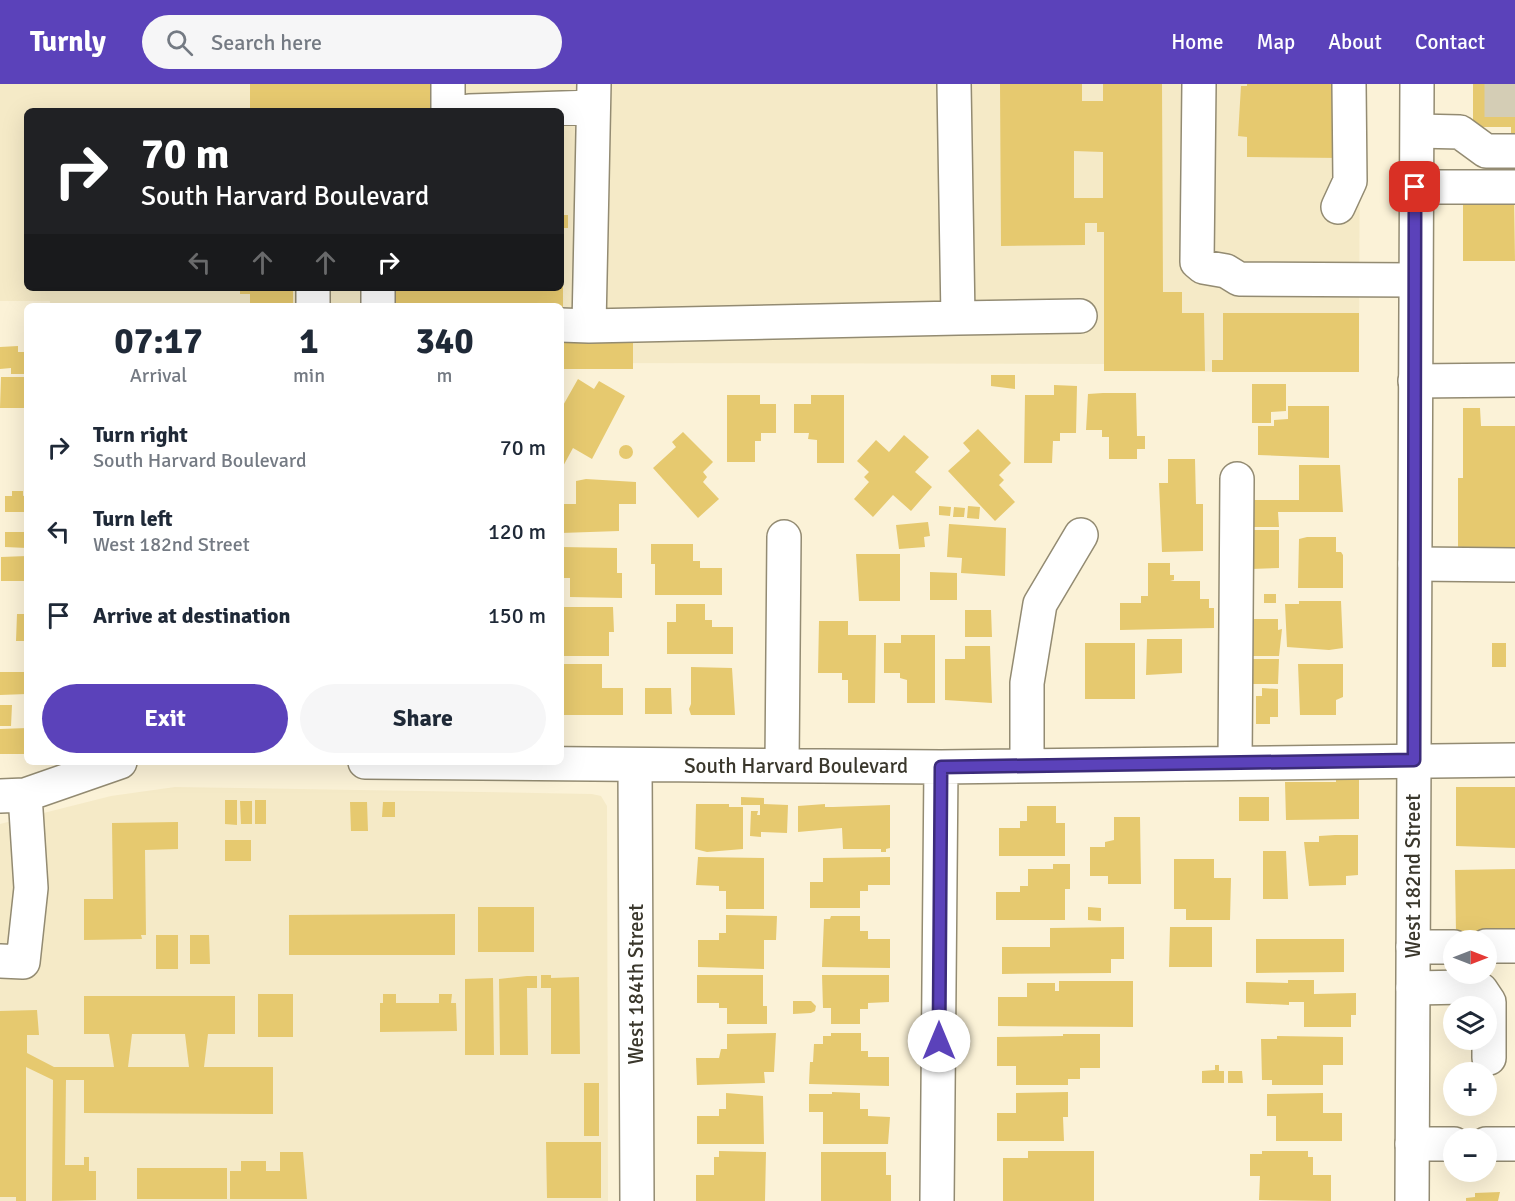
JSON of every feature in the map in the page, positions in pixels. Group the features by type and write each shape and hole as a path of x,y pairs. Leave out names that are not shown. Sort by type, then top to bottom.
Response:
{"street":[{"path":"448,84 448,108"},
{"path":"954,84 958,318"},
{"path":"1199,84 1197,262 1203,267 1226,271 1239,279 1415,280"},
{"path":"1338,207 1350,180 1349,84"},
{"name":"West 182nd Street","path":"1412,1201 1415,187 1418,84"},
{"path":"493,108 594,95 575,326 1080,316"},
{"path":"1418,131 1460,132 1486,151 1505,143"},
{"path":"1415,187 1515,187"},
{"path":"1415,381 1515,380"},
{"path":"1235,762 1237,479"},
{"path":"1027,765 1027,683 1040,604 1081,536"},
{"path":"782,765 784,537"},
{"path":"1415,564 1515,565"},
{"name":"South Harvard Boulevard","path":"564,765 941,767 1515,760"},
{"path":"0,961 22,962 31,888 12,795 110,765"},
{"name":"West 184th Street","path":"635,766 638,1201"},
{"path":"938,1201 941,767"},
{"path":"1497,946 1515,946"},
{"path":"1413,947 1443,947"},
{"path":"1413,988 1467,987 1481,990 1489,1002 1489,1058"},
{"path":"1412,1144 1443,1144"},
{"path":"1497,1144 1515,1144"}],"shaded area":[{"path":"0,84 1360,84 1359,372 1104,371 1104,364 564,363 564,303 50,303 50,301 0,301"},
{"path":"175,787 592,794 601,796 607,806 608,1201 0,1201 0,824 111,796"}],"building":[{"path":"250,84 431,84 433,102 432,108 250,108"},
{"path":"1000,84 1082,84 1082,101 1103,101 1103,84 1162,84 1163,292 1182,292 1182,313 1204,313 1205,371 1104,371 1104,232 1097,232 1097,223 1085,223 1085,245 1001,246","holes":["1074,151 1103,152 1103,198 1074,198"]},
{"path":"1247,84 1341,84 1341,158 1247,157 1247,137 1238,136 1241,86 1247,86"},
{"path":"1473,84 1515,84 1515,142 1511,142 1511,127 1473,127"},
{"path":"1463,194 1514,194 1515,261 1463,261"},
{"path":"564,215 568,215 568,228 564,228"},
{"path":"240,291 293,291 293,303 250,303 250,294 240,294"},
{"path":"390,291 563,291 563,303 390,303"},
{"path":"1223,313 1359,313 1359,372 1212,372 1212,360 1223,360"},
{"path":"564,337 633,337 633,369 564,369"},
{"path":"18,346 18,352 24,352 24,374 11,374 11,368 0,369 0,347"},
{"path":"991,375 1015,375 1015,389 991,386"},
{"path":"1,377 24,377 24,408 0,408"},
{"path":"578,379 594,389 599,381 625,396 592,459 573,448 564,464 564,404"},
{"path":"1252,384 1286,384 1286,411 1271,412 1271,423 1252,423"},
{"path":"1054,385 1077,386 1076,433 1060,433 1060,441 1053,441 1052,463 1024,463 1025,395 1054,395"},
{"path":"1136,393 1137,436 1145,436 1145,449 1137,449 1137,459 1109,459 1109,437 1102,437 1102,430 1086,430 1088,394"},
{"path":"727,395 760,395 760,404 776,404 776,433 761,433 761,441 755,441 755,462 727,462"},
{"path":"811,395 844,395 844,463 817,463 817,440 808,439 809,433 794,433 794,404 811,404"},
{"path":"1288,406 1329,406 1329,458 1258,455 1258,426 1274,426 1274,420 1288,419"},
{"path":"1463,408 1480,408 1481,426 1515,426 1515,554 1458,554 1458,478 1463,478"},
{"path":"978,429 1011,463 999,475 1004,480 999,485 1015,502 995,521 948,471 970,451 963,443"},
{"path":"683,432 713,462 703,472 707,477 703,482 719,499 698,518 653,468 676,447 672,442"},
{"path":"904,435 929,457 915,472 932,487 911,511 893,495 873,517 854,499 869,482 864,477 869,472 857,461 876,440 889,452"},
{"path":"626,445 631,447 633,452 631,457 626,459 621,457 619,452 621,447"},
{"path":"1168,459 1195,459 1196,504 1203,504 1203,551 1162,552 1159,483 1168,483"},
{"path":"1299,465 1340,465 1343,512 1278,512 1279,527 1252,527 1251,500 1299,500"},
{"path":"586,479 636,482 636,504 619,504 619,531 564,533 564,504 576,504 576,481"},
{"path":"12,491 23,491 24,512 5,512 5,496 12,496"},
{"path":"939,506 951,507 950,516 939,515"},
{"path":"968,506 980,507 979,519 967,518"},
{"path":"954,507 965,508 964,517 953,517"},
{"path":"928,522 930,536 924,537 925,547 899,549 896,525"},
{"path":"949,524 1006,528 1005,576 961,573 962,558 947,557"},
{"path":"1251,530 1279,530 1279,568 1251,569"},
{"path":"5,532 24,532 24,548 5,547"},
{"path":"1336,537 1336,552 1341,552 1343,555 1343,588 1298,588 1299,539"},
{"path":"651,544 693,544 693,561 700,561 700,568 722,568 722,595 655,595 655,564 651,564"},
{"path":"564,547 617,548 617,573 622,573 622,598 570,597 570,578 564,578"},
{"path":"856,554 900,554 900,601 859,601"},
{"path":"24,556 24,581 1,581 1,557"},
{"path":"1148,563 1170,563 1170,575 1174,575 1174,580 1170,581 1200,581 1200,599 1209,599 1209,608 1214,608 1214,628 1120,630 1120,603 1141,603 1141,596 1148,596"},
{"path":"930,572 957,573 957,600 930,600"},
{"path":"1264,594 1276,594 1276,603 1264,603"},
{"path":"1299,601 1341,601 1343,648 1329,650 1287,647 1285,604 1299,604"},
{"path":"676,604 705,604 705,620 712,620 712,627 733,627 733,654 667,654 667,622 676,622"},
{"path":"564,607 613,607 614,632 609,632 609,656 564,656"},
{"path":"965,610 991,610 992,637 965,637"},
{"path":"17,614 24,614 24,641 16,641"},
{"path":"1253,619 1278,619 1278,630 1282,629 1279,656 1252,656"},
{"path":"819,621 848,621 848,635 876,635 875,703 848,703 848,680 842,680 842,673 818,673"},
{"path":"901,635 935,635 935,703 907,703 907,680 900,678 900,673 884,673 884,643 901,643"},
{"path":"1147,639 1182,639 1182,673 1146,675"},
{"path":"1085,643 1135,643 1135,699 1085,699"},
{"path":"1492,643 1506,643 1506,667 1492,667"},
{"path":"965,646 990,646 992,703 945,700 945,659 965,659"},
{"path":"1251,659 1279,659 1278,684 1251,684"},
{"path":"564,664 602,664 602,688 623,688 623,715 564,715"},
{"path":"1298,664 1343,664 1343,697 1336,700 1336,715 1300,715"},
{"path":"691,667 732,668 735,715 691,715 689,709"},
{"path":"0,672 24,672 24,694 0,695"},
{"path":"645,688 671,688 672,714 645,714"},
{"path":"1262,688 1278,689 1278,717 1270,717 1270,724 1256,724 1256,696 1262,696"},
{"path":"0,705 12,705 11,726 0,726"},
{"path":"24,728 24,754 0,754 0,729"},
{"path":"1336,778 1359,778 1359,819 1286,820 1285,782 1336,782"},
{"path":"1456,787 1515,787 1515,848 1456,846"},
{"path":"741,797 764,798 764,804 788,805 787,833 761,832 761,837 750,836 751,811 758,811 757,815 760,815 760,805 741,805"},
{"path":"1239,797 1269,797 1269,821 1239,821"},
{"path":"225,800 237,800 237,825 225,824"},
{"path":"255,800 266,800 266,824 255,824"},
{"path":"240,801 252,801 252,824 241,824"},
{"path":"350,802 367,802 368,831 351,831"},
{"path":"383,802 395,802 395,817 382,817"},
{"path":"696,804 729,804 729,807 743,807 743,849 707,852 695,849"},
{"path":"825,804 825,807 890,805 890,848 886,849 886,852 881,852 881,849 843,849 842,828 798,832 798,806"},
{"path":"1027,806 1056,806 1056,823 1065,823 1065,856 999,856 999,828 1020,828 1020,821 1027,821"},
{"path":"1114,817 1140,817 1141,884 1108,884 1108,876 1090,876 1090,847 1105,847 1105,842 1114,840"},
{"path":"178,822 178,849 145,850 146,935 141,935 142,939 84,940 84,899 113,899 112,823"},
{"path":"1358,835 1358,875 1346,876 1346,885 1309,886 1304,842 1319,842 1319,836"},
{"path":"225,840 251,840 251,861 225,861"},
{"path":"1263,851 1286,851 1288,899 1263,899"},
{"path":"698,857 764,858 764,909 726,909 726,891 719,891 719,886 696,885"},
{"path":"890,857 890,885 868,885 868,891 860,891 860,908 810,908 810,882 823,882 823,858"},
{"path":"1174,859 1214,859 1214,878 1231,878 1230,920 1186,920 1186,909 1174,909"},
{"path":"1053,864 1070,864 1070,889 1065,889 1065,920 996,920 996,892 1020,892 1020,886 1028,886 1028,869 1053,869"},
{"path":"1515,869 1515,932 1456,930 1455,870"},
{"path":"478,907 534,907 534,952 478,952"},
{"path":"1088,907 1101,908 1101,921 1088,920"},
{"path":"455,914 455,955 289,955 289,915"},
{"path":"726,915 777,916 776,940 764,940 764,969 698,967 698,940 719,940 719,933 726,933"},
{"path":"831,916 860,916 860,931 868,931 868,939 890,939 890,968 822,967 824,919 830,919"},
{"path":"1124,927 1124,959 1111,959 1111,973 1002,974 1002,947 1050,947 1050,928"},
{"path":"1170,927 1212,927 1212,967 1169,967"},
{"path":"156,935 178,935 178,969 156,969"},
{"path":"190,935 209,935 210,964 190,964"},
{"path":"1256,939 1344,939 1344,972 1256,973"},
{"path":"541,975 551,975 551,978 579,977 580,1054 551,1054 551,988 541,988"},
{"path":"697,975 763,975 763,1006 767,1006 767,1024 727,1024 727,1008 719,1008 719,1003 697,1003"},
{"path":"822,975 889,975 889,1002 868,1003 868,1009 860,1009 860,1024 831,1024 831,1008 823,1008"},
{"path":"537,976 537,988 527,988 528,1055 500,1055 499,979"},
{"path":"493,978 494,1055 465,1055 465,979"},
{"path":"1288,980 1314,980 1314,994 1356,993 1356,1015 1351,1015 1351,1027 1304,1027 1304,1002 1289,1002 1289,1005 1246,1003 1246,982 1288,983"},
{"path":"1059,981 1133,981 1133,1027 998,1026 998,997 1027,997 1027,983 1055,983 1055,991 1059,991"},
{"path":"258,994 293,994 293,1037 258,1037"},
{"path":"383,994 396,994 396,1003 439,1003 439,994 452,994 451,1003 456,1003 457,1031 380,1032 380,1003 383,1003"},
{"path":"84,996 235,996 235,1034 208,1034 204,1067 273,1067 273,1114 84,1113 84,1080 66,1080 65,1165 84,1165 84,1157 89,1157 89,1171 96,1171 96,1200 52,1201 53,1080 26,1067 26,1201 16,1201 16,1197 0,1197 0,1011 37,1010 39,1035 27,1035 27,1053 54,1067 114,1067 109,1034 84,1034","holes":["132,1034 185,1034 189,1067 128,1067"]},
{"path":"793,1001 811,1001 816,1006 815,1011 793,1014"},
{"path":"776,1033 774,1072 764,1072 765,1083 697,1085 696,1058 719,1058 721,1049 727,1049 727,1034"},
{"path":"831,1033 861,1033 861,1051 868,1051 868,1057 889,1057 889,1086 809,1084 814,1044 823,1044 823,1036 831,1036"},
{"path":"1063,1034 1100,1034 1100,1068 1080,1068 1080,1079 1068,1079 1068,1085 1016,1085 1016,1066 997,1066 997,1037 1063,1036"},
{"path":"1277,1036 1343,1037 1343,1065 1323,1065 1323,1085 1272,1085 1272,1080 1262,1080 1261,1039 1277,1039"},
{"path":"1215,1065 1219,1065 1219,1071 1224,1071 1224,1083 1202,1083 1202,1071 1215,1070"},
{"path":"1228,1071 1242,1071 1243,1083 1228,1083"},
{"path":"584,1083 599,1083 599,1136 584,1136"},
{"path":"832,1092 860,1093 860,1109 868,1109 868,1116 890,1117 888,1144 823,1144 823,1112 809,1112 809,1094 832,1094"},
{"path":"1068,1092 1068,1117 1063,1117 1064,1141 997,1141 997,1113 1016,1113 1016,1093"},
{"path":"726,1093 763,1096 764,1144 697,1144 697,1116 719,1116 719,1109 726,1109"},
{"path":"1323,1093 1323,1113 1342,1113 1342,1141 1276,1141 1276,1116 1267,1116 1267,1094"},
{"path":"546,1142 601,1142 601,1198 547,1198"},
{"path":"719,1151 766,1152 765,1201 696,1201 696,1175 714,1175 714,1157 719,1157"},
{"path":"1028,1151 1094,1151 1094,1201 1003,1201 1003,1158 1028,1158"},
{"path":"1262,1151 1308,1151 1308,1157 1313,1157 1313,1175 1331,1175 1331,1201 1259,1200 1260,1176 1250,1176 1250,1154 1262,1154"},
{"path":"280,1152 303,1152 307,1199 230,1199 230,1171 241,1171 241,1161 266,1161 266,1171 280,1171"},
{"path":"821,1152 886,1152 886,1175 891,1175 891,1201 821,1201"},
{"path":"137,1168 227,1168 227,1199 137,1199"},
{"path":"1500,1192 1498,1201 1466,1201 1466,1198 1475,1197 1475,1193"}],"tunnel":[{"path":"1501,84 1501,127"}],"route":[{"path":"939,1041 941,767 1414,760 1415,187"}]}
